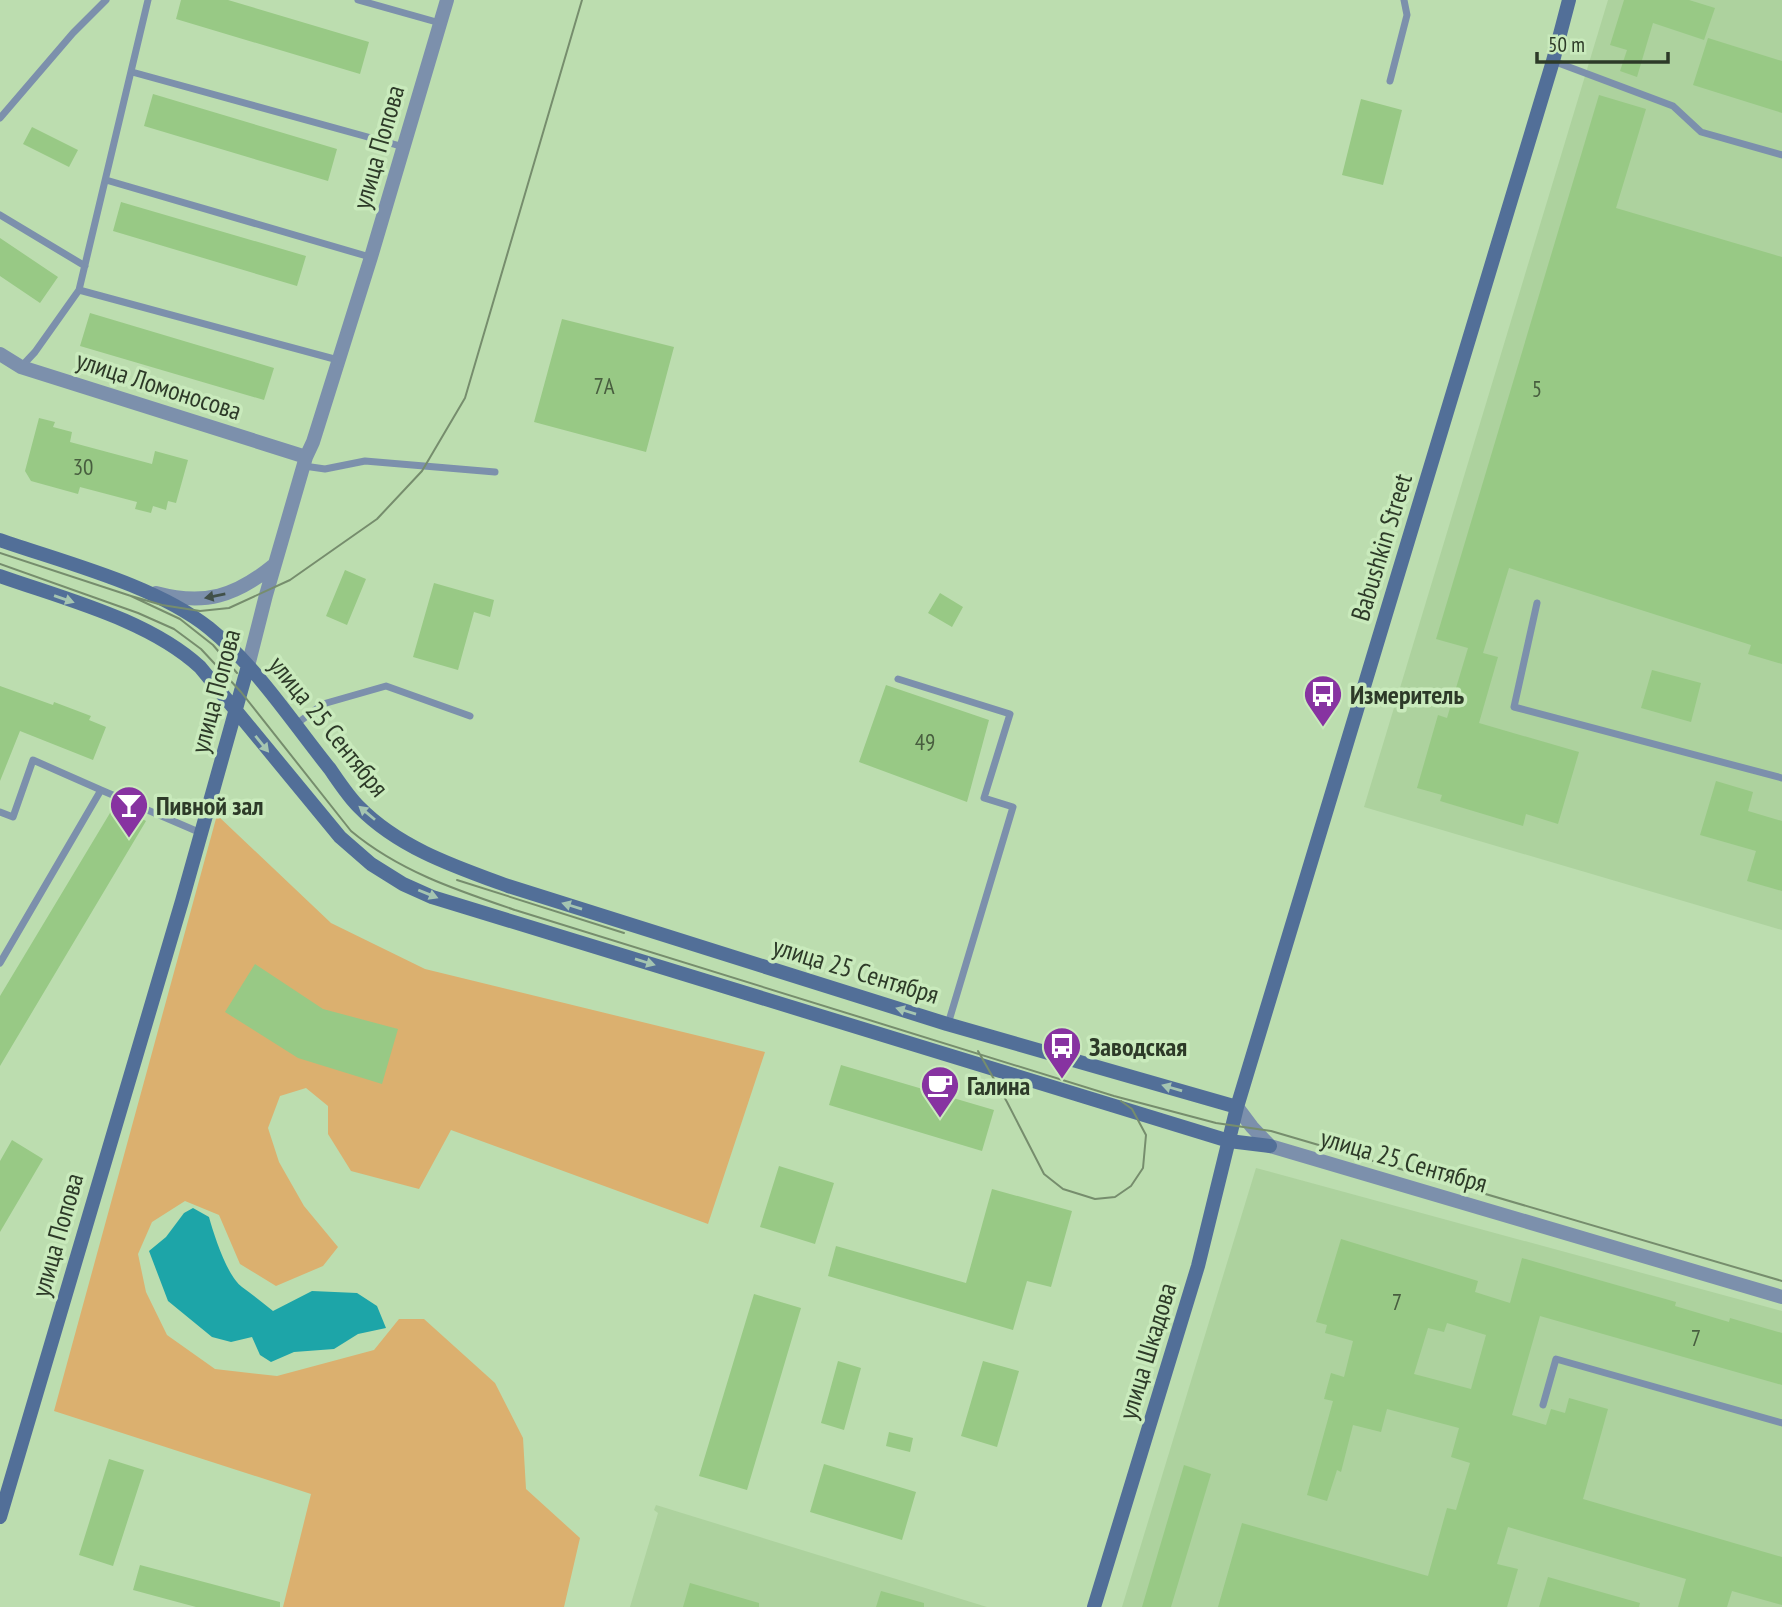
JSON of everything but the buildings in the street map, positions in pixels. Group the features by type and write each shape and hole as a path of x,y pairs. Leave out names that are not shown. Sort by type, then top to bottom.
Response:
{"main road":[{"name":"Babushkin Street","path":"1237,1107 1553,61 1569,0"},
{"name":"улица 25 Сентября","path":"0,540 130,586 188,612 225,642 248,666 359,807 384,827 439,861 508,886 947,1024 1237,1107"},
{"path":"0,576 130,623 167,641 200,667 340,837 371,864 403,884 432,897 1229,1141 1270,1146"},
{"name":"улица Попова","path":"0,1517 5,1480 201,833 248,666"},
{"name":"улица Шкадова","path":"1094,1607 1198,1266 1237,1107"}],"street":[{"name":"улица Попова","path":"248,666 304,462 371,257 447,0"},
{"name":"улица Ломоносова","path":"0,354 21,367 304,462"},
{"path":"130,586 169,597 196,599 240,590 274,565"},
{"path":"1237,1107 1270,1146"},
{"name":"улица 25 Сентября","path":"1270,1146 1782,1297"}],"lane":[{"path":"0,118 73,33 106,0"},
{"path":"21,367 35,352 79,290 148,0"},
{"path":"358,0 440,23"},
{"path":"1390,81 1407,15 1404,0"},
{"path":"1553,61 1673,106 1701,132 1782,155"},
{"path":"132,72 404,147"},
{"path":"106,180 371,257"},
{"path":"0,215 85,266"},
{"path":"79,290 338,360"},
{"path":"304,462 325,469 365,461 495,472"},
{"path":"1537,603 1514,707 1782,778"},
{"path":"898,679 1010,714 984,798 1013,807 947,1024"},
{"path":"295,725 323,704 386,686 470,716"},
{"path":"0,812 13,817 33,760 201,833"},
{"path":"0,963 101,790"},
{"path":"1542,1405 1556,1359 1782,1423"}],"shaded area":[{"path":"1608,0 1782,0 1782,930 1364,807"},
{"path":"217,815 331,923 425,969 765,1052 708,1224 451,1130 419,1189 351,1171 328,1134 328,1106 306,1088 280,1096 268,1128 279,1162 304,1206 338,1247 323,1266 276,1286 240,1264 219,1215 185,1201 152,1222 138,1254 146,1292 167,1335 215,1369 277,1376 374,1350 399,1319 424,1319 495,1383 523,1438 526,1489 580,1538 564,1607 283,1607 311,1494 54,1411"},
{"path":"1256,1168 1782,1311 1782,1607 1122,1607"},
{"path":"656,1505 987,1607 630,1607 658,1513 654,1510"}],"water":[{"path":"193,1208 209,1217 222,1255 236,1282 273,1311 312,1291 357,1293 377,1306 386,1328 358,1334 334,1349 294,1352 271,1362 260,1355 252,1337 231,1342 212,1337 168,1301 149,1251 166,1237 184,1213"}],"tram line":[{"path":"0,553 162,605 200,611 229,608 290,580 377,519 422,471 465,398 582,0"},
{"path":"0,564 138,613 174,629 201,649 241,692 351,831 408,868 450,887 515,910 1114,1096 1216,1123 1271,1131 1782,1281"},
{"path":"131,596 180,619 213,645 237,673"},
{"path":"457,880 624,933"},
{"path":"978,1051 1044,1174 1063,1189 1095,1199 1115,1197 1131,1186 1143,1168 1146,1135 1132,1109 1121,1101"}],"place":[{"name":"Измеритель","path":"1323,728"},
{"name":"Пивной зал","path":"129,839"},
{"name":"Заводская","path":"1062,1080"},
{"name":"Галина","path":"940,1119"}]}
